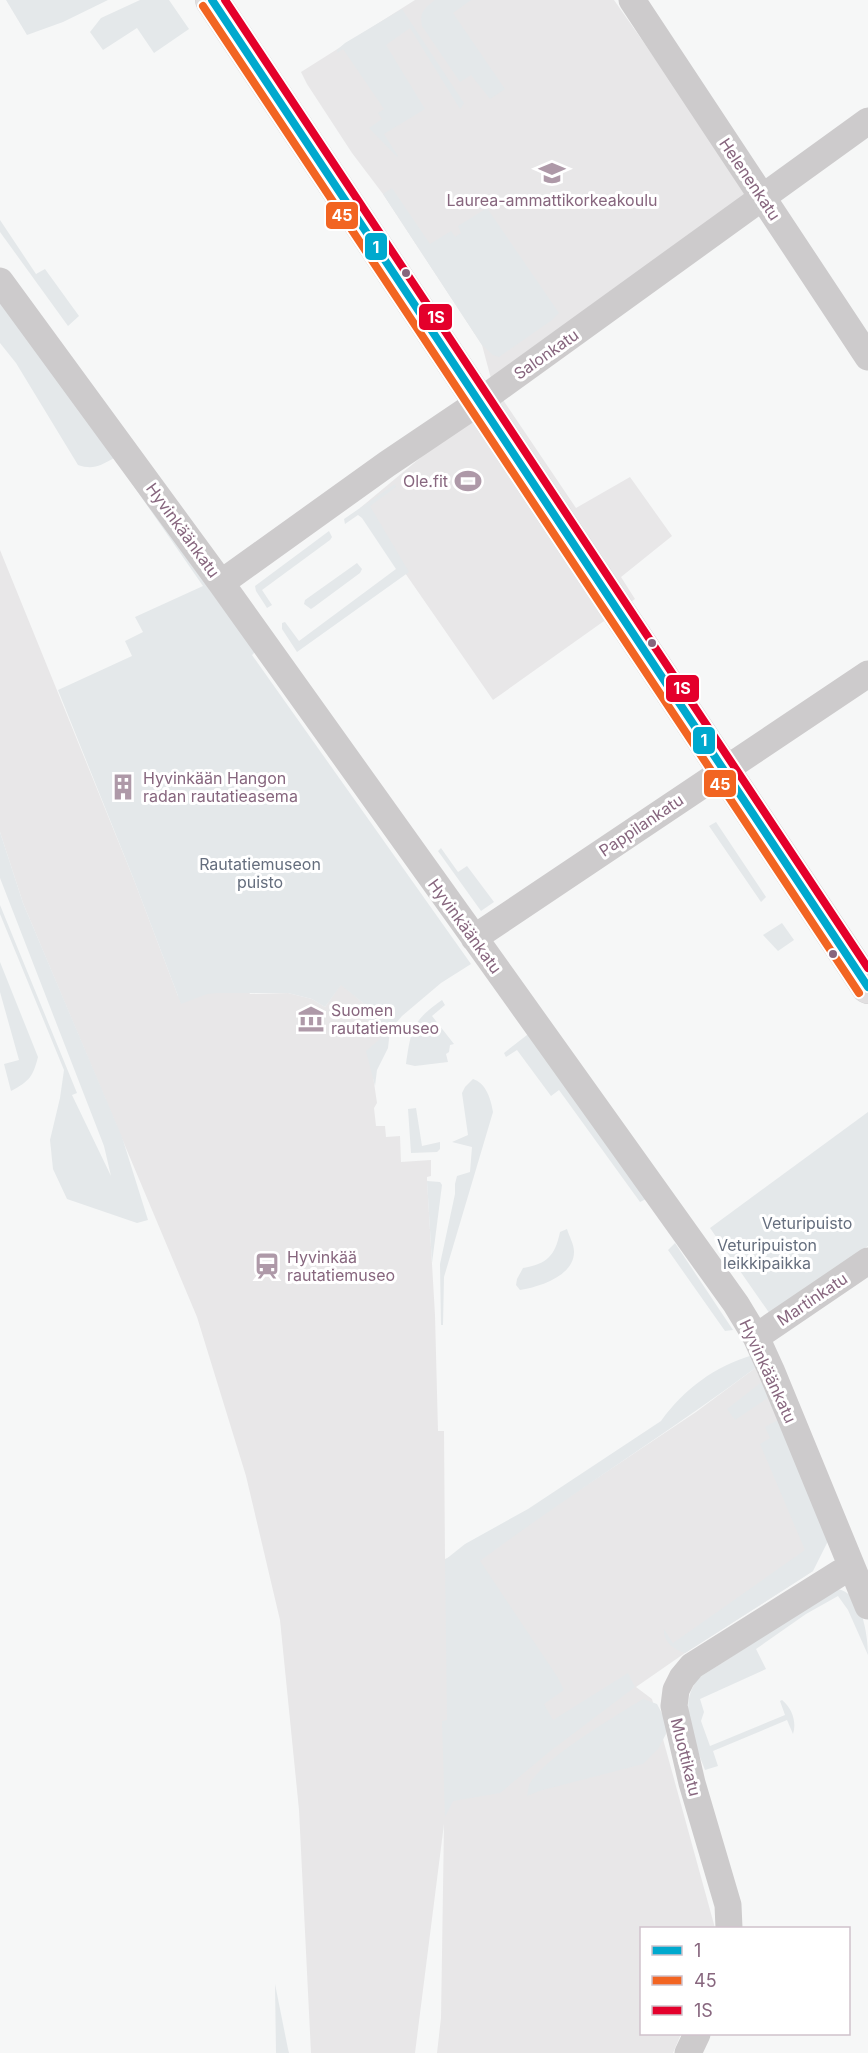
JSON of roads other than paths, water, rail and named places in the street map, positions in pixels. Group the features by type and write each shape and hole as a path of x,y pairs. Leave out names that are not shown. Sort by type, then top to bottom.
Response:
{"main road":[{"path":"212,0 868,987"}],"street":[{"name":"Helenenkatu","path":"632,0 868,357"},
{"name":"Salonkatu","path":"221,583 387,464 479,402 868,121"},
{"name":"Hyvinkäänkatu","path":"0,281 221,583 736,1304 756,1337 868,1605"},
{"name":"Pappilankatu","path":"474,938 868,674"},
{"name":"Martinkatu","path":"756,1337 868,1261"},
{"name":"Muottikatu","path":"729,1927 728,1905 692,1783 677,1720 674,1706 676,1690 692,1666 840,1573 852,1568"},
{"path":"688,2053 697,2035"}],"place":[{"name":"Laurea-ammattikorkeakoulu","path":"552,173"},
{"name":"Ole.fit","path":"468,481"},
{"name":"Hyvinkään Hangon radan rautatieasema","path":"123,787"},
{"name":"Suomen rautatiemuseo","path":"311,1019"},
{"name":"Hyvinkää rautatiemuseo","path":"267,1266"}],"park label":[{"name":"Rautatiemuseon puisto","path":"260,873"},
{"name":"Veturipuisto","path":"807,1223"},
{"name":"Veturipuiston leikkipaikka","path":"767,1254"}]}
